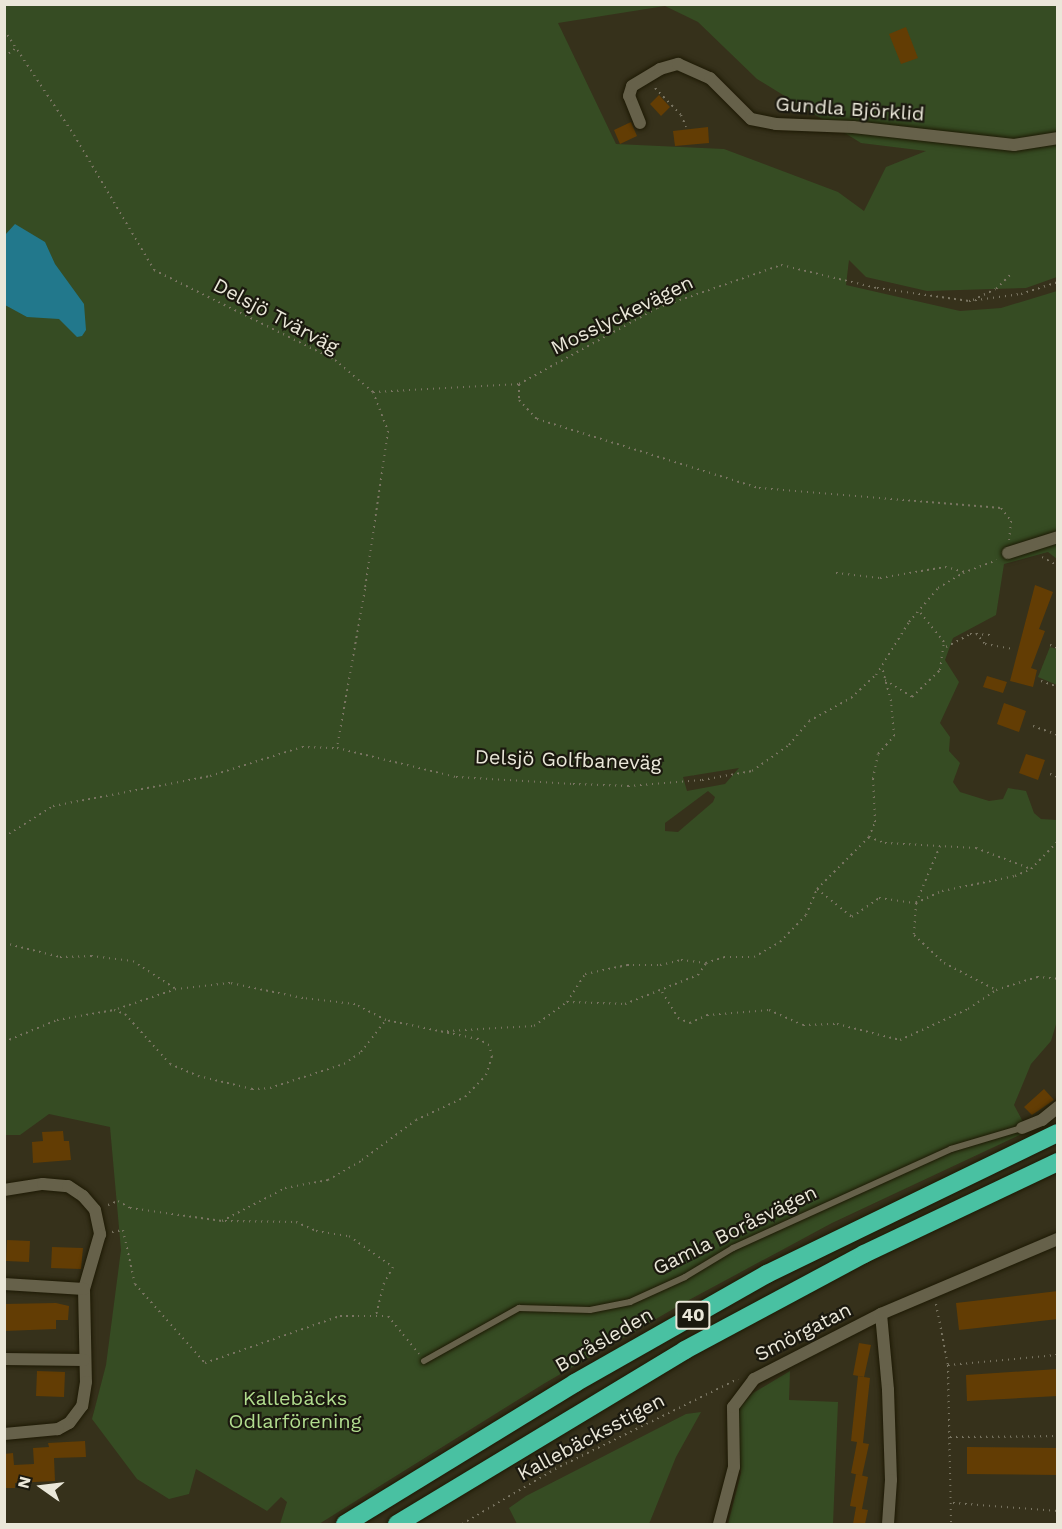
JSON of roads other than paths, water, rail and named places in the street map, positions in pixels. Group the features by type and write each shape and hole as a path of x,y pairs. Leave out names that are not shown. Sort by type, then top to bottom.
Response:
{"highway":[{"name":"Boråsleden","path":"345,1524 575,1383 758,1279 939,1187 1058,1133"},
{"name":"40","path":"397,1524 685,1350 864,1254 1058,1162"}],"street":[{"name":"Gundla Björklid","path":"640,123 629,96 632,86 642,78 678,64 697,69 751,119 776,124 853,127 1014,145 1058,138"},
{"path":"1008,553 1058,537"},
{"name":"Gamla Boråsvägen","path":"1022,1128 1042,1120 1058,1107"},
{"path":"4,1190 62,1184 83,1196 95,1210 100,1234 84,1289 85,1396 69,1423 58,1429 4,1434"},
{"name":"Smörgatan","path":"719,1524 734,1467 730,1420 741,1394 754,1379 881,1314 1058,1239"},
{"path":"4,1284 84,1289"},
{"name":"Smörgatan","path":"881,1314 891,1469 888,1524"},
{"path":"4,1359 84,1360"}],"lane":[{"name":"Gamla Boråsvägen","path":"424,1361 519,1308 590,1310 630,1302 685,1277 733,1248 951,1149 1022,1128"}],"water":[{"path":"15,224 45,242 55,264 84,304 86,330 82,336 77,337 59,319 27,317 5,305 5,235"}],"park label":[{"name":"Kallebäcks Odlarförening","path":"295,1410"}]}
